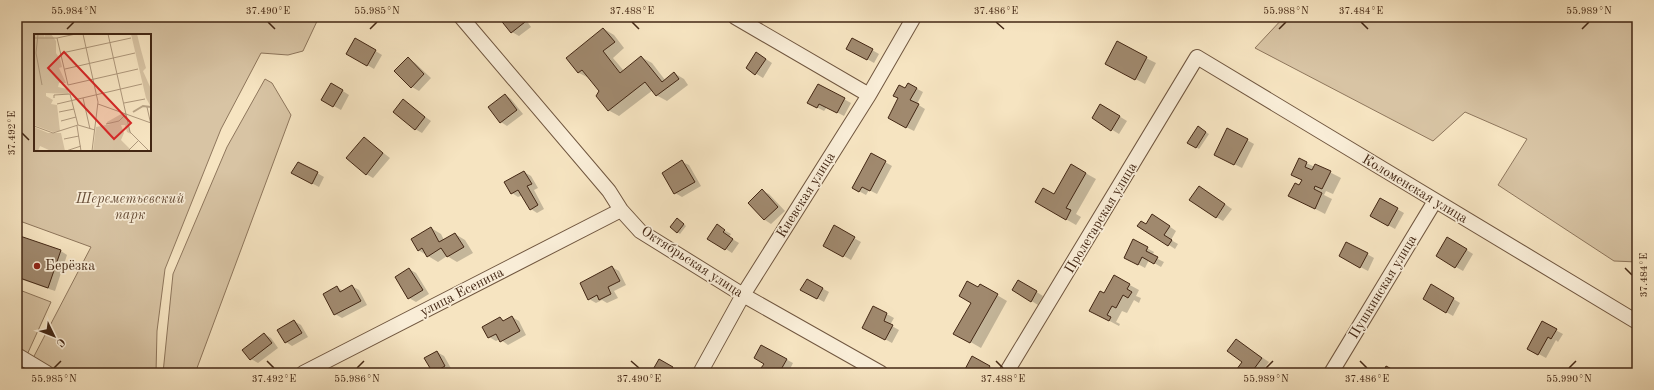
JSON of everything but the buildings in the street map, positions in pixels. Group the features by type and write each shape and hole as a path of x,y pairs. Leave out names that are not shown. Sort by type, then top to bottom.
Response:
{"street":[{"name":"Октябрьская улица","path":"461,17 609,191 622,210 640,231 742,295 881,373"},
{"path":"735,17 869,95"},
{"name":"Киевская улица","path":"700,373 742,295 869,95 914,17"},
{"name":"Коломенская улица","path":"1195,62 1198,58 1637,322"},
{"name":"Пролетарская улица","path":"1006,373 1195,62"},
{"name":"Пушкинская улица","path":"1331,373 1435,201"},
{"name":"улица Есенина","path":"303,373 622,210"},
{"path":"17,355 47,373"}],"green space":[{"name":"Шереметьевский парк","path":"17,17 319,17 303,51 288,55 261,53 221,129 165,269 157,331 156,373 54,373 32,360 91,247 17,220"},
{"path":"1284,17 1637,17 1637,262 1614,261 1498,185 1527,139 1465,112 1433,141 1255,48"},
{"path":"265,79 272,83 291,115 197,368 204,373 163,373 173,274 227,147"},
{"path":"17,289 51,302 26,357 17,351"}],"place":[{"name":"Берёзка","path":"37,266"}]}
